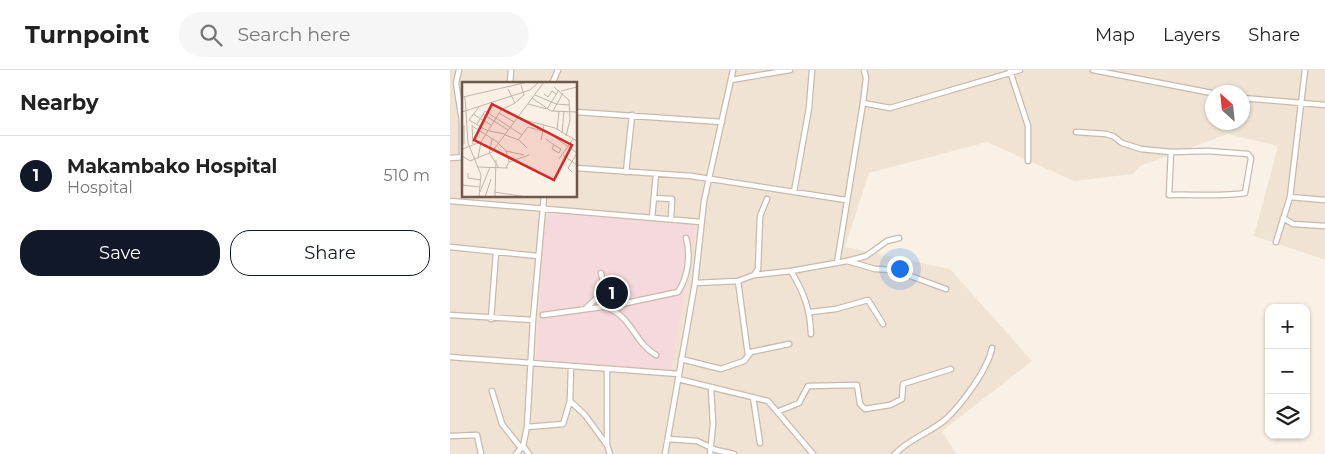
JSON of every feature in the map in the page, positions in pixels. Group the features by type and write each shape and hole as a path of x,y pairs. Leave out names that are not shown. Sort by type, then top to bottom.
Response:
{"street":[{"path":"459,70 456,83 462,121"},
{"path":"553,82 558,70"},
{"path":"665,454 695,283 701,222 733,70"},
{"path":"732,80 790,70"},
{"path":"794,192 810,108 812,70"},
{"path":"837,263 863,104 866,78 864,70"},
{"path":"863,104 890,108 1010,71 1020,70"},
{"path":"1093,70 1205,92"},
{"path":"1276,242 1290,197 1305,70"},
{"path":"1010,71 1028,126 1028,161"},
{"path":"1250,99 1325,105"},
{"path":"578,112 722,122"},
{"path":"626,172 632,116"},
{"path":"1076,132 1106,134 1113,136 1122,143 1141,149 1171,152 1208,151 1248,154 1251,158 1245,193 1226,193 1215,196 1169,195 1171,152"},
{"path":"578,168 709,179 846,200"},
{"path":"652,218 656,174"},
{"path":"1290,197 1325,200"},
{"path":"516,454 522,447 527,427 533,320 544,198"},
{"path":"654,198 672,199 671,219"},
{"path":"754,275 758,269 760,216 767,199"},
{"path":"450,201 701,222"},
{"path":"1283,218 1293,224 1325,226"},
{"path":"543,315 648,300 678,292 684,283 687,272 689,247 686,238"},
{"path":"695,283 738,281 754,275 791,271 847,261 866,256 887,241 899,238"},
{"path":"450,247 538,256"},
{"path":"491,319 496,252"},
{"path":"847,261 875,269 894,270 946,289"},
{"path":"791,271 800,286 810,312 811,334"},
{"path":"585,309 602,290 604,285 601,273"},
{"path":"738,281 748,355"},
{"path":"810,312 836,309 868,300 883,324"},
{"path":"601,306 617,311 645,345 656,355"},
{"path":"450,315 491,319 533,320"},
{"path":"681,359 721,369 744,361 751,352 789,344"},
{"path":"895,454 911,439 936,426 952,412 978,377 992,348"},
{"path":"450,357 607,369 678,377 711,388 768,401 779,411 813,454"},
{"path":"527,427 563,424 570,401 570,366"},
{"path":"607,369 607,445"},
{"path":"779,411 799,402 808,386 857,385 860,404 865,409 890,405 902,399 903,384 951,369"},
{"path":"710,454 713,424 711,388"},
{"path":"492,391 502,424 529,454"},
{"path":"753,397 760,444"},
{"path":"570,401 585,415 607,445 610,454"},
{"path":"450,436 477,435 481,454"},
{"path":"668,439 696,441 734,454"}],"shaded area":[{"path":"450,70 1325,70 1325,260 1254,236 1278,146 1228,134 1140,166 1133,174 1074,181 987,142 869,173 845,247 950,269 1032,361 942,431 956,454 450,454"},
{"path":"549,213 696,225 671,372 536,361 544,218"}],"place":[{"name":"Makambako Hospital","path":"612,293"}]}
